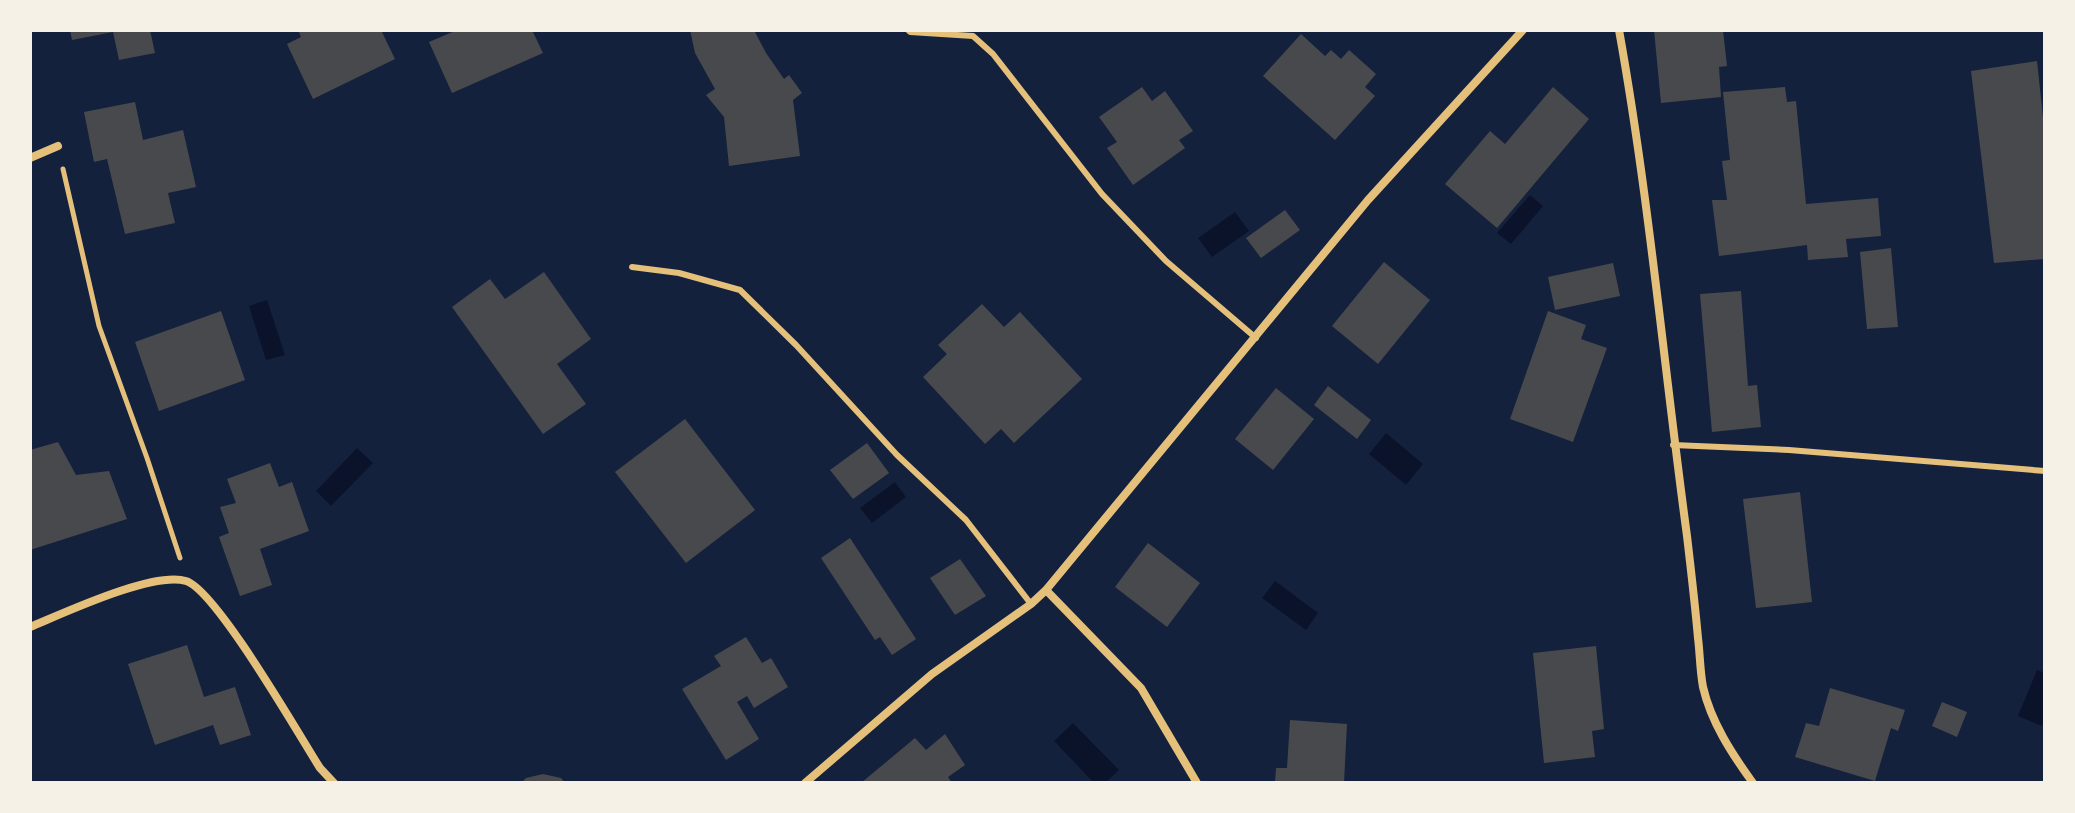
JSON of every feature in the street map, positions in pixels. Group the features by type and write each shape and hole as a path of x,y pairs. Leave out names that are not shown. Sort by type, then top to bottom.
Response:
{"street":[{"path":"805,783 932,674 1046,590 1368,200 1523,30"},
{"path":"1619,30 1636,125 1644,206 1658,290 1673,445 1687,537 1703,688 1726,747 1753,783"},
{"path":"30,158 58,146"},
{"path":"30,627 89,602 164,579 187,582 204,592 320,768 334,783"},
{"path":"1046,590 1141,688 1197,783"}],"lane":[{"path":"908,30 973,36 993,54 1102,194 1166,261 1256,338"},
{"path":"632,267 679,273 740,290 796,345 897,455 966,520 1031,604"},
{"path":"1673,445 1789,450 2045,471"}],"path":[{"path":"58,146 99,326 147,458 187,582"}],"water":[{"path":"1530,195 1543,206 1511,244 1497,233"},
{"path":"1235,212 1249,231 1212,257 1198,238"},
{"path":"267,300 285,355 266,360 249,306"},
{"path":"1386,433 1423,464 1406,485 1369,454"},
{"path":"357,448 373,463 331,506 316,491"},
{"path":"895,482 906,497 872,523 860,508"},
{"path":"1275,581 1318,613 1306,630 1262,598"},
{"path":"2037,670 2045,673 2045,718 2042,726 2018,716"},
{"path":"1073,723 1119,770 1105,783 1094,783 1054,741"}],"building":[{"path":"70,30 150,30 155,53 119,60 113,32 72,40"},
{"path":"298,30 381,30 395,59 313,99 287,44 301,37"},
{"path":"457,30 532,30 543,53 452,93 429,42"},
{"path":"690,30 754,30 784,79 789,75 802,93 793,100 800,156 729,166 724,117 706,95 715,89 695,53"},
{"path":"1654,30 1723,30 1727,66 1719,67 1721,97 1661,103"},
{"path":"1301,34 1325,56 1331,50 1341,59 1349,50 1376,74 1365,87 1375,96 1335,140 1263,76"},
{"path":"2037,61 2045,136 2045,259 1994,263 1971,71"},
{"path":"1142,87 1152,101 1165,91 1193,131 1179,140 1185,148 1133,185 1107,148 1117,142 1099,117"},
{"path":"1553,87 1589,119 1497,228 1445,184 1490,131 1505,144"},
{"path":"1785,87 1787,102 1796,101 1806,204 1878,198 1881,236 1846,239 1848,257 1808,260 1807,245 1719,256 1712,200 1727,200 1722,161 1730,160 1723,92"},
{"path":"135,102 143,140 183,130 196,187 168,193 175,223 125,234 107,159 94,162 84,112"},
{"path":"1285,210 1300,230 1261,258 1246,238"},
{"path":"1891,248 1898,327 1867,329 1860,252"},
{"path":"1384,262 1430,300 1378,364 1332,326"},
{"path":"1613,263 1620,296 1555,310 1548,277"},
{"path":"544,272 591,339 557,364 586,404 543,434 452,307 490,279 505,299"},
{"path":"1741,291 1748,386 1757,385 1761,427 1712,432 1700,294"},
{"path":"982,304 1004,327 1020,312 1082,379 1014,443 1001,429 985,444 923,377 947,354 938,345"},
{"path":"221,311 245,380 159,411 135,342"},
{"path":"1548,311 1586,325 1581,339 1607,348 1573,442 1510,419"},
{"path":"1328,386 1371,420 1357,439 1314,405"},
{"path":"1276,388 1314,419 1273,470 1235,439"},
{"path":"685,419 755,510 686,563 615,472"},
{"path":"58,442 76,475 109,471 127,519 30,550 30,450"},
{"path":"867,443 889,473 853,499 830,470"},
{"path":"270,463 279,487 292,482 309,531 260,549 272,585 240,596 219,537 229,533 220,507 236,503 227,479"},
{"path":"1800,492 1812,602 1756,608 1743,499"},
{"path":"850,538 916,639 892,655 880,637 875,640 821,558"},
{"path":"1148,543 1200,583 1167,627 1115,587"},
{"path":"960,559 986,596 955,615 930,578"},
{"path":"746,637 762,663 771,658 788,687 754,708 747,696 737,702 759,739 726,760 682,689 721,666 714,656"},
{"path":"187,645 204,697 235,687 251,735 220,745 213,725 155,745 128,664"},
{"path":"1596,646 1604,729 1592,731 1595,757 1544,763 1533,653"},
{"path":"1830,688 1905,710 1898,731 1891,728 1875,781 1795,757 1806,723 1819,726"},
{"path":"1942,702 1967,712 1957,737 1932,726"},
{"path":"1290,720 1347,724 1344,783 1275,783 1276,768 1287,768"},
{"path":"945,734 965,765 948,777 952,783 861,783 915,738 926,750"},
{"path":"543,774 561,778 565,783 521,783 526,778"}]}
